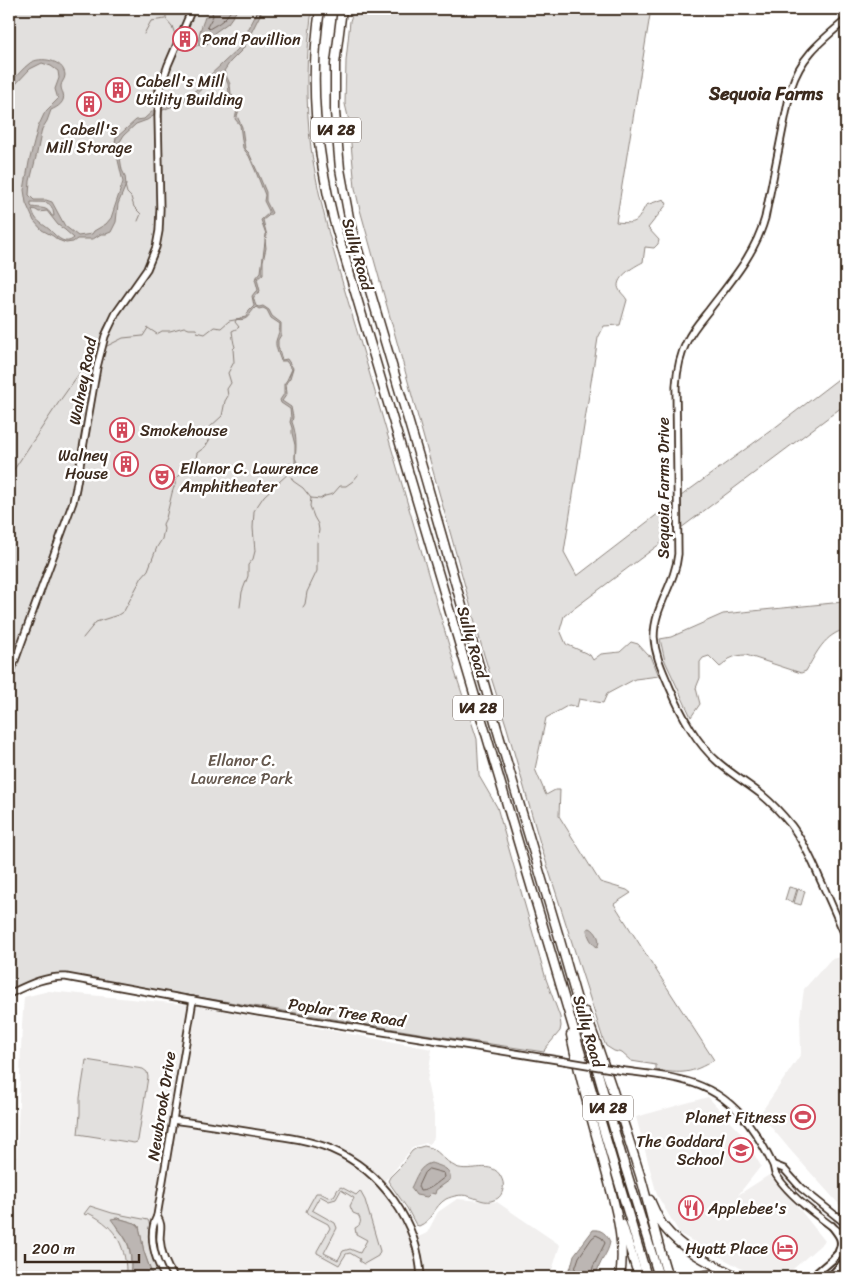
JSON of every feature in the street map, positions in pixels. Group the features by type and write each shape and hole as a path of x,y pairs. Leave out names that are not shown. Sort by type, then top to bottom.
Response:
{"highway":[{"name":"Sully Road","path":"321,9 314,85 317,135 334,221 647,1277"},
{"name":"Sully Road","path":"342,9 335,64 334,104 338,154 348,212 622,1158 659,1277"},
{"path":"559,937 615,1094 668,1277"},
{"path":"556,967 578,1071 618,1224 622,1250 620,1277"},
{"path":"640,1177 663,1226 671,1235 692,1252 738,1277"},
{"path":"610,1189 639,1277"},
{"path":"699,1277 714,1274 725,1277"}],"main road":[{"path":"837,1216 846,1222"},
{"path":"832,1226 842,1244 838,1254"},
{"path":"812,1277 838,1254 846,1244"},
{"path":"830,1277 846,1260"},
{"path":"830,1277 846,1270"}],"street":[{"name":"Walney Road","path":"9,677 72,502 97,367 105,336 116,313 147,269 156,247 160,209 159,91 192,9"},
{"name":"Sequoia Farms Drive","path":"846,20 817,45 805,59 797,73 791,88 760,236 750,256 690,335 682,354 676,386 678,560 673,579 657,613 654,637 659,663 678,708 688,725 719,763 762,795 792,826 808,852 846,938"},
{"name":"Poplar Tree Road","path":"9,994 40,980 59,977 73,978 278,1015 684,1080 711,1090 733,1107 751,1128 774,1165 776,1174 794,1196 846,1237"},
{"name":"Newbrook Drive","path":"165,1277 155,1255 153,1223 157,1216 193,1000"},
{"path":"173,1120 308,1141 331,1149 350,1159 380,1183 404,1216 412,1233 419,1257 421,1277"},
{"path":"774,1165 784,1169 797,1185 837,1216"},
{"name":"Newbrook Drive","path":"157,1216 161,1224 160,1241 163,1255 174,1277"}],"shaded area":[{"path":"842,957 846,960 846,1212 760,1114 801,1054 800,1017 804,989 831,959"},
{"path":"49,991 192,1005 432,1049 427,1082 434,1115 434,1138 429,1144 426,1143 413,1147 390,1176 380,1184 414,1239 427,1233 438,1212 457,1199 497,1202 560,1245 550,1277 12,1277 24,997"},
{"path":"708,1097 742,1134 761,1166 738,1195 769,1175 825,1241 784,1277 756,1277 680,1234 657,1195 636,1117"}],"green space":[{"path":"9,9 188,9 154,91 157,90 157,200 155,237 152,249 143,271 104,328 71,499 9,667"},
{"name":"Ellanor C. Lawrence Park","path":"194,9 312,9 307,61 308,114 311,148 328,232 455,666 454,669 477,739 479,776 497,807 546,979 560,1017 560,1031 544,1052 76,977 63,976 9,991 9,683 73,505 81,474 103,349 107,336 117,314 147,273 158,247 165,76"},
{"path":"354,9 651,9 616,222 629,223 636,221 646,205 664,199 667,204 648,228 659,240 658,244 654,248 645,247 643,262 625,274 619,282 620,291 627,300 620,325 604,326 598,338 564,552 577,576 846,373 846,404 564,616 560,630 566,644 590,655 593,660 601,654 620,652 631,642 638,644 651,656 659,676 635,679 607,694 603,703 579,699 577,707 569,705 546,718 535,769 546,795 555,790 560,790 559,816 600,882 631,893 614,904 714,1060 699,1068 686,1072 656,1070 656,1065 631,1061 622,1053 606,1046 603,1039 540,843 484,655 359,206 355,188 349,121 345,104 346,61 350,21"},
{"path":"846,596 846,629 832,635 822,645 806,671 801,673 746,655 731,658 720,667 709,656 703,658 700,662 700,678 696,688 700,704 691,717 665,661 660,639 671,637 723,614 843,602"},
{"path":"789,887 797,889 793,902 785,900"},
{"path":"798,889 805,891 801,905 794,903"},
{"path":"86,1060 143,1069 147,1072 148,1077 137,1142 78,1134 80,1098"},
{"path":"424,1146 433,1149 456,1167 468,1169 487,1168 497,1172 503,1184 503,1191 500,1196 491,1201 465,1195 446,1199 423,1224 416,1225 407,1208 388,1181 412,1151"},
{"path":"341,1187 356,1195 360,1191 365,1200 380,1251 378,1256 364,1264 350,1253 346,1254 339,1265 317,1253 330,1228 328,1224 306,1211 316,1193 328,1197 334,1196","holes":["341,1190 354,1198 350,1206 353,1213 358,1215 360,1221 359,1226 355,1228 356,1234 367,1240 360,1253 350,1249 343,1251 338,1260 324,1253 337,1228 335,1223 312,1210 320,1196 329,1201 336,1199"]},
{"path":"90,1206 112,1213 148,1220 153,1252 162,1277 153,1277 137,1224 118,1218 115,1219 116,1225 129,1246 131,1257 130,1277 126,1277 125,1257 114,1232 99,1219 88,1213 84,1214"}],"water":[{"path":"207,9 238,9 228,23 214,33 203,47 199,45 199,38 205,17 208,14 206,13"},
{"path":"259,9 263,9 243,49 224,71 230,84 231,94 238,104 237,116 242,127 245,149 249,153 258,173 266,192 266,201 272,213 263,220 267,236 265,238 266,234 261,220 269,211 264,201 265,195 249,156 243,148 240,125 235,119 236,102 229,93 228,84 223,73 210,81 193,97 136,124 124,135 118,145 126,185 118,204 116,222 111,232 101,234 93,239 77,239 66,243 42,230 34,221 26,203 24,190 38,127 45,112 58,99 55,89 59,78 58,71 42,63 30,69 9,91 9,84 27,65 40,60 51,61 61,66 65,75 61,86 64,96 62,102 51,110 42,129 30,181 29,195 34,200 52,202 65,226 78,236 92,234 111,218 123,182 115,147 116,138 136,120 144,119 156,108 171,104 192,93 238,49","holes":["31,202 50,204 54,216 46,209 32,207","32,209 39,212 47,211 58,225 74,238 67,241 58,238 37,219"]},
{"path":"265,240 263,274 257,279 260,291 254,298 256,306 263,306 269,310 272,316 281,323 281,335 278,340 278,346 282,360 287,359 293,368 290,378 286,383 287,394 282,401 291,407 296,439 295,458 290,409 281,403 280,400 284,394 284,384 292,369 286,361 281,361 277,348 276,341 280,324 271,318 267,310 256,307 248,317 240,320 236,319 246,317 254,306 252,296 258,290 255,279 261,272"},
{"path":"295,458 297,465 295,467 290,466 289,473 290,463 294,465"},
{"path":"590,928 598,936 599,942 597,947 588,934 587,929"},
{"path":"431,1163 447,1170 450,1180 436,1190 435,1194 431,1193 427,1197 416,1195 411,1188 418,1173"},
{"path":"117,1218 139,1226 144,1252 153,1277 130,1277 130,1250 126,1239 111,1219"},
{"path":"593,1230 599,1230 610,1242 596,1277 557,1277 561,1276 571,1267 574,1255"}],"waterway":[{"path":"164,9 166,19 172,26 176,37"},
{"path":"144,34 151,21 165,19"},
{"path":"181,42 200,45"},
{"path":"125,185 134,207 141,214 138,221"},
{"path":"107,346 123,338 143,336 148,328 157,334 162,331 184,327 196,329 197,332 205,334 214,327 221,328 229,321 240,319"},
{"path":"83,638 96,622 118,615 124,611 142,577 148,570 162,539 163,524 177,478 196,458 197,453 205,447 210,439 210,427 222,416 228,396 227,389 231,383 228,373 234,362 233,349 235,347 232,331 239,327 235,322 236,320"},
{"path":"9,477 59,402 97,350"},
{"path":"240,607 242,592 248,576 248,565 253,559 255,551 254,511 264,496 289,473 293,481 303,488 311,498 310,506 319,530 317,571 307,592 303,607"},
{"path":"311,498 320,499 333,494 340,486 346,486 358,475"}],"place":[{"name":"Pond Pavillion","path":"185,39"},
{"name":"Cabell's Mill Utility Building","path":"118,90"},
{"name":"Cabell's Mill Storage","path":"89,104"},
{"name":"Smokehouse","path":"122,430"},
{"name":"Walney House","path":"126,464"},
{"name":"Ellanor C. Lawrence Amphitheater","path":"162,477"},
{"name":"Planet Fitness","path":"803,1117"},
{"name":"The Goddard School","path":"741,1150"},
{"name":"Applebee's","path":"691,1208"},
{"name":"Hyatt Place","path":"785,1248"}],"district":[{"name":"Sequoia Farms","path":"766,94"}]}
